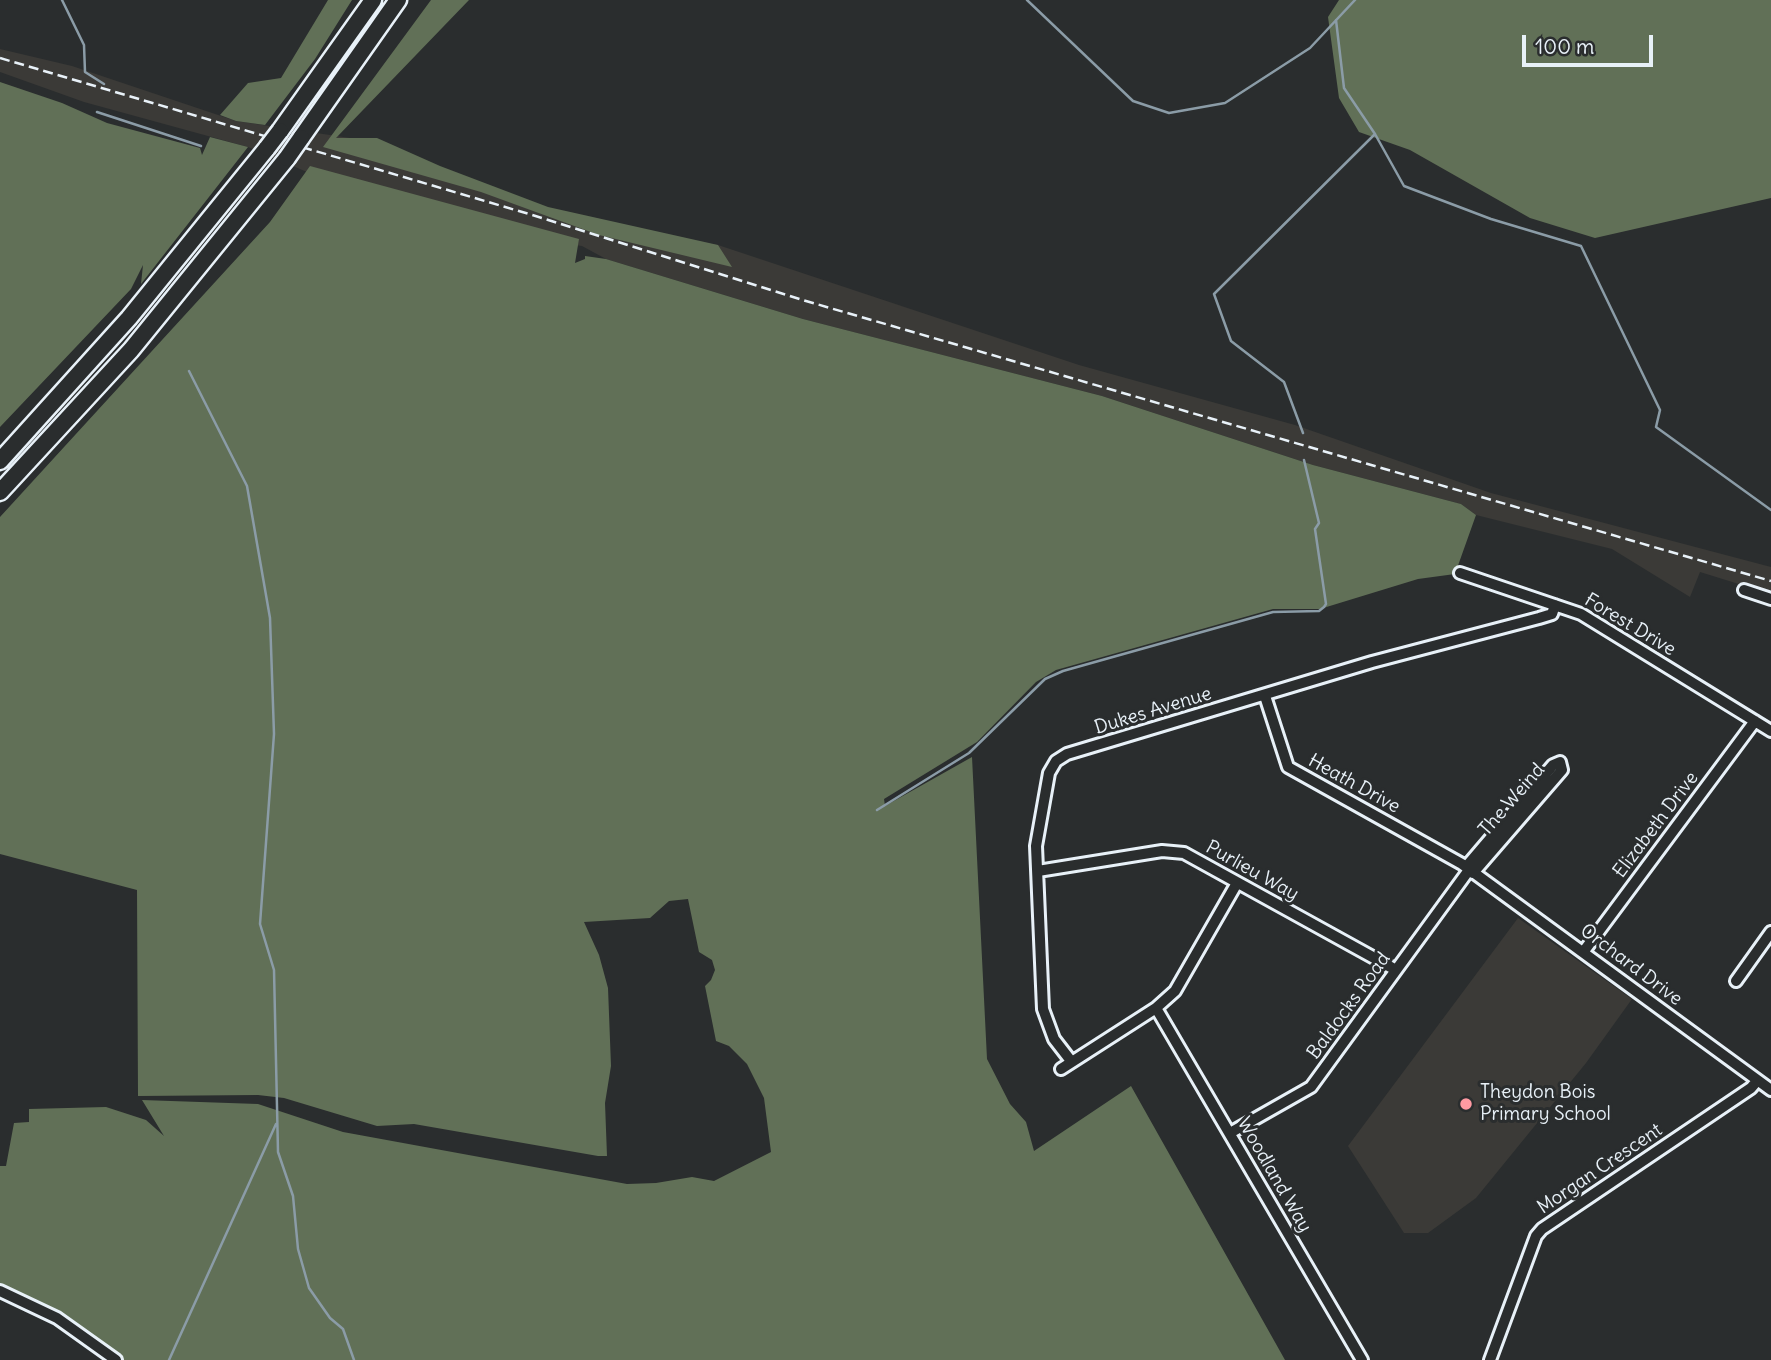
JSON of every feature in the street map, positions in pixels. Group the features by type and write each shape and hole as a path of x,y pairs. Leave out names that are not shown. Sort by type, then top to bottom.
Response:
{"highway":[{"path":"351,33 364,0"},
{"path":"0,461 111,339 267,148 373,0"},
{"path":"0,492 131,350 287,158 398,0"}],"street":[{"name":"Forest Drive","path":"1460,573 1581,614 1771,731"},
{"path":"1744,590 1771,599"},
{"name":"Dukes Avenue","path":"1071,1061 1054,1039 1043,1009 1036,846 1049,773 1056,761 1068,754 1372,662 1549,615 1555,605"},
{"name":"Heath Drive","path":"1265,696 1288,767 1469,870"},
{"name":"Elizabeth Drive","path":"1584,951 1755,721"},
{"name":"The Weind","path":"1560,762 1562,770 1469,870 1553,765 1560,762"},
{"name":"Purlieu Way","path":"1038,872 1162,851 1184,853 1396,970"},
{"name":"Orchard Drive","path":"1469,870 1584,951 1771,1090"},
{"name":"Baldocks Road","path":"1230,1133 1311,1087 1469,870"},
{"path":"1061,1069 1156,1008 1175,991 1237,883"},
{"path":"1736,981 1771,932"},
{"name":"Woodland Way","path":"1156,1008 1362,1360"},
{"name":"Morgan Crescent","path":"1490,1360 1536,1236 1542,1229 1751,1088 1757,1081"},
{"path":"0,1292 57,1318 116,1360"}],"shaded area":[{"path":"0,49 72,66 236,121 377,142 583,223 718,245 1079,365 1295,425 1491,493 1771,567 1771,594 1700,572 1690,597 1612,549 1476,515 1461,504 1313,465 1102,396 803,319 606,259 582,246 550,242 340,186 248,147 84,102 0,72"},
{"name":"Theydon Bois Primary School","path":"1518,918 1632,999 1586,1063 1476,1198 1428,1233 1404,1233 1348,1146"}],"green space":[{"path":"328,0 352,0 315,59 265,125 236,121 220,115 248,83 281,78"},
{"path":"431,0 469,0 336,138 377,138 440,166 548,207 718,245 732,267 599,235 481,192 323,147"},
{"path":"1339,0 1771,0 1771,198 1595,238 1530,218 1410,150 1359,132 1339,98 1328,17"},
{"path":"0,82 62,103 107,123 200,148 202,155 210,137 248,147 141,284 143,265 131,289 0,427"},
{"path":"310,166 579,239 575,263 585,259 585,256 606,259 803,319 1102,396 1313,465 1461,504 1476,515 1455,574 1418,579 1320,609 1273,609 1056,670 1036,682 977,742 884,799 885,806 972,757 987,1059 1010,1104 1026,1122 1034,1151 1131,1086 1285,1360 120,1360 85,1330 58,1314 0,1288 0,1166 6,1166 14,1123 29,1122 29,1109 106,1107 146,1120 164,1136 142,1100 258,1104 343,1132 627,1184 656,1183 692,1177 714,1181 771,1152 764,1098 747,1064 729,1046 716,1041 705,986 715,970 712,960 699,952 688,899 669,901 650,918 584,922 599,955 608,988 611,1066 605,1103 607,1156 598,1156 414,1124 377,1126 284,1098 258,1095 138,1096 137,890 0,854 0,517 270,222"}],"waterway":[{"path":"62,0 84,45 85,72 104,84"},
{"path":"1027,0 1133,101 1169,113 1225,103 1310,48 1355,0"},
{"path":"1336,20 1344,88 1375,134 1404,186 1491,219 1581,246 1660,410 1656,427 1771,510"},
{"path":"97,112 201,146"},
{"path":"1303,433 1284,382 1231,341 1214,294 1375,134"},
{"path":"189,371 247,486 270,618 274,734 260,924 274,970 278,1152 293,1196 298,1249 309,1288 330,1318 343,1329 354,1360"},
{"path":"877,810 969,753 1045,679 1063,671 1273,612 1319,611 1324,607 1326,604 1315,529 1319,523 1304,460"},
{"path":"169,1360 276,1124"}],"railway":[{"path":"0,58 529,214 806,301 1771,581"}],"place":[{"name":"Theydon Bois Primary School","path":"1466,1104"}]}
